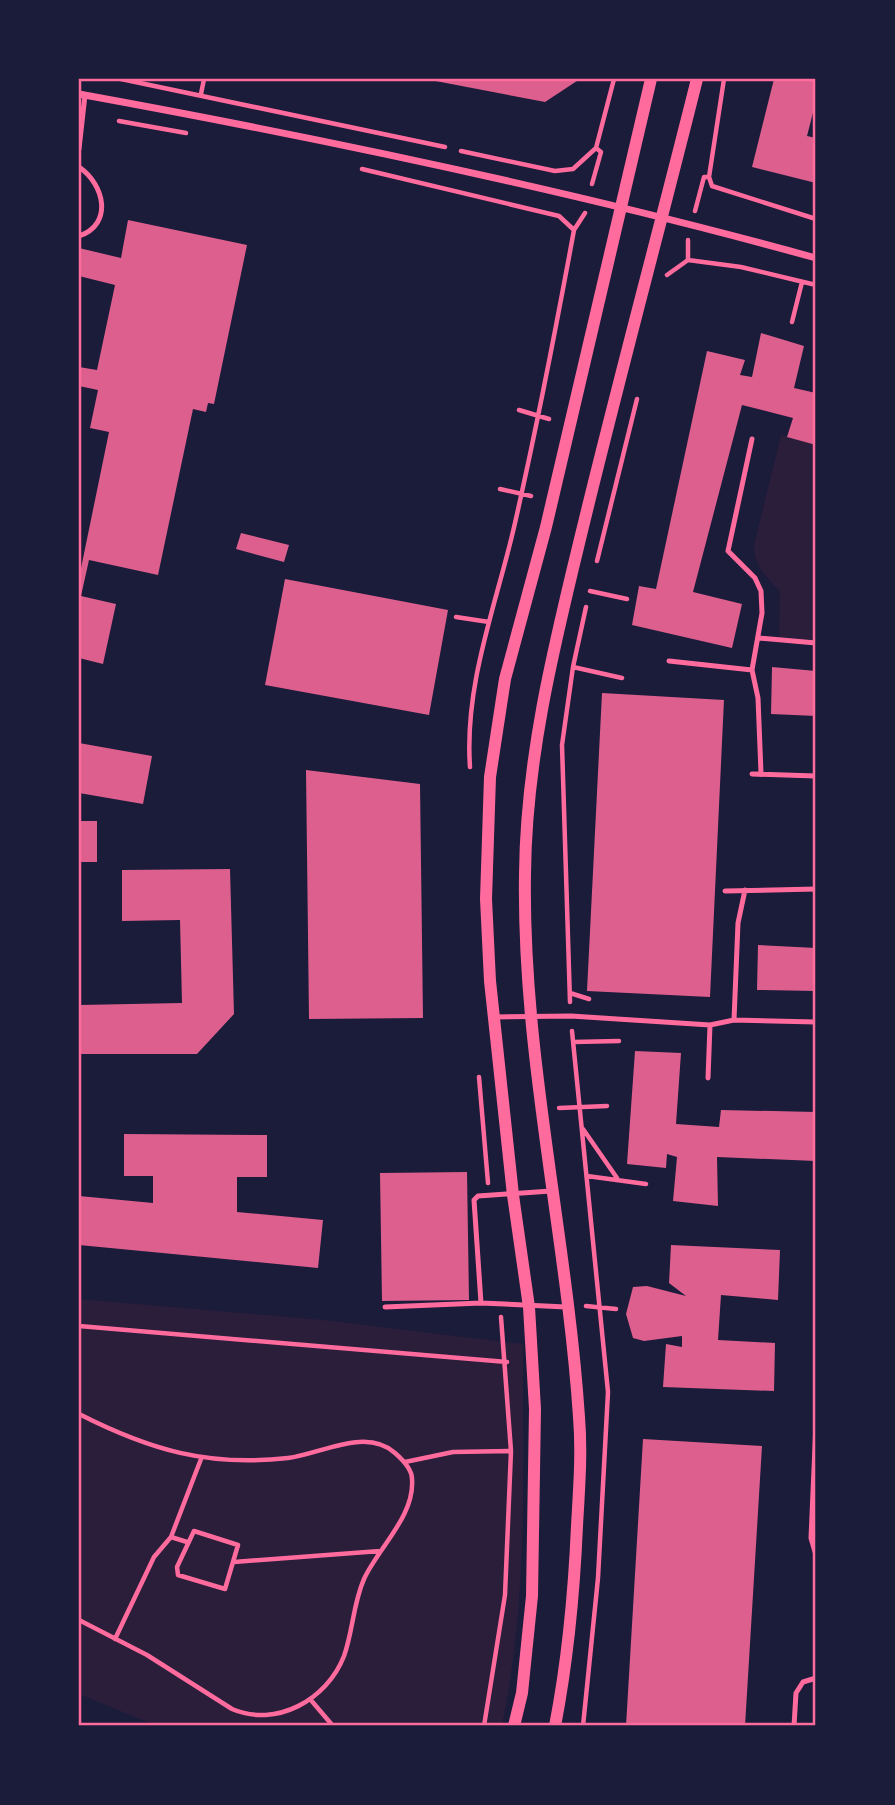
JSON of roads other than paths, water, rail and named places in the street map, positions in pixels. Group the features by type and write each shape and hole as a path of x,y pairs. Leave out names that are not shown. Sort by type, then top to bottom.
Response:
{"street":[{"path":"514,1726 522,1693 533,1596 534,1364 493,1017 486,899 490,777 505,679 546,527 651,79"},
{"path":"555,1726 573,1608 580,1421 569,1307 551,1191 532,1015 525,875 536,742 588,505 697,79"},
{"path":"82,94 319,141 663,216 816,258"}],"lane":[{"path":"79,149 82,94"},
{"path":"79,167 91,175 100,190 102,206 96,222 79,236"},
{"path":"751,439 728,551 755,578 761,591 762,613 751,670 758,698 761,773"},
{"path":"758,638 816,643"},
{"path":"670,661 751,670"},
{"path":"752,774 816,776"},
{"path":"725,891 816,889"},
{"path":"734,1020 738,923 745,890"},
{"path":"493,1017 571,1016 710,1025 734,1020 816,1022"},
{"path":"708,1078 710,1025"},
{"path":"481,1304 474,1200 478,1196 551,1191"},
{"path":"385,1307 481,1304 569,1307"},
{"path":"816,1423 811,1538 816,1555"},
{"path":"794,1726 796,1693 803,1682 816,1678"}]}
